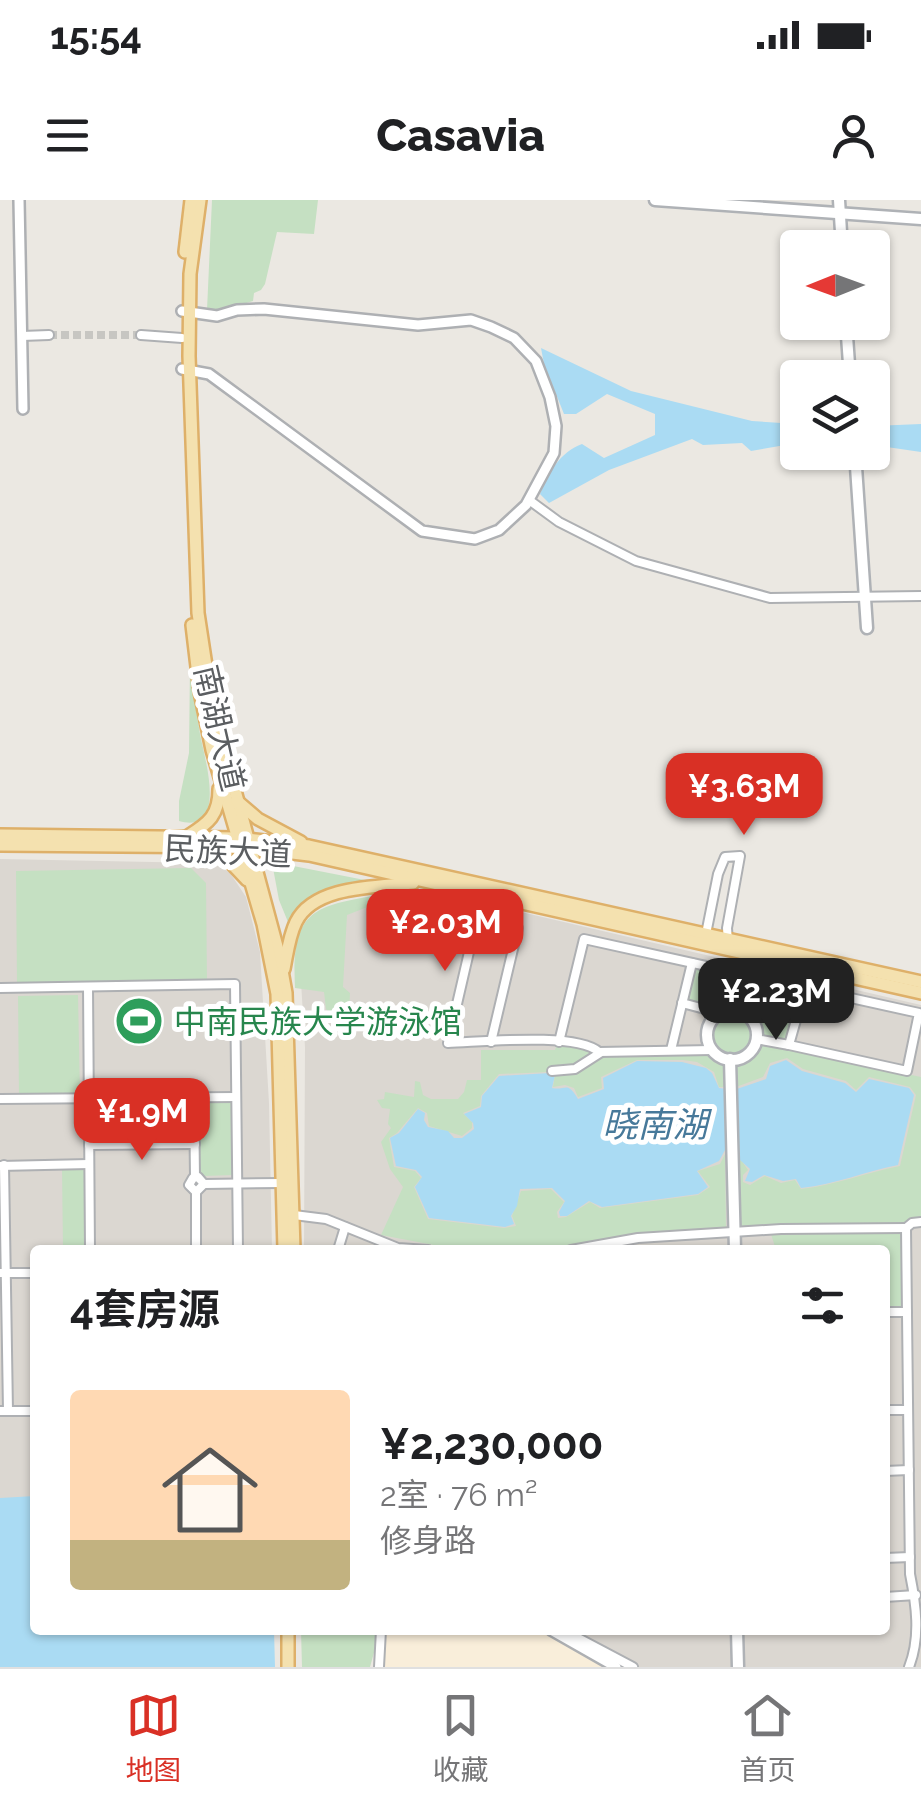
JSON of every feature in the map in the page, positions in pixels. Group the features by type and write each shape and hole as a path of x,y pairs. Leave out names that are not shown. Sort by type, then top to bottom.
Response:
{"main road":[{"name":"南湖大道","path":"191,200 182,274 192,631 200,692 219,780 245,843 283,973 290,1041 294,1245"},
{"name":"南湖大道","path":"200,200 182,338 202,646 275,980 284,1245"},
{"path":"655,200 921,222"},
{"path":"838,200 840,230"},
{"path":"856,470 867,628"},
{"path":"188,836 208,824 216,813 219,780"},
{"path":"236,800 267,825 309,846"},
{"name":"民族大道","path":"0,836 188,836 245,843 921,982"},
{"name":"民族大道","path":"0,844 309,846 706,934 728,945 921,992"},
{"path":"200,846 231,863 252,888"},
{"path":"283,973 294,926 313,903 342,893 423,882"},
{"path":"738,1010 750,1018 756,1039 750,1052 730,1060 712,1050 707,1032 720,1013 738,1010"},
{"path":"730,1060 735,1245"},
{"path":"292,1635 292,1667"},
{"path":"737,1635 738,1667"}],"street":[{"path":"19,200 23,408"},
{"path":"186,311 218,316 237,310 264,310 418,325 471,320 514,338 536,360 556,426 554,452 529,500 499,530 475,539 422,530 210,374 186,369"},
{"path":"140,335 182,338"},
{"path":"22,336 49,336"},
{"path":"529,500 559,522 636,561 770,598 921,596"},
{"path":"706,934 718,874 725,857 736,855 742,860 727,928 728,945"},
{"path":"478,913 448,1043 559,1042 590,1044 599,1052 712,1050"},
{"path":"490,1042 518,928"},
{"path":"559,1042 584,939 919,1013 906,1070"},
{"path":"670,1050 692,962"},
{"path":"738,1010 746,975"},
{"path":"0,988 235,984 238,1245"},
{"path":"88,987 90,1245"},
{"path":"789,1045 804,988"},
{"path":"682,1003 720,1013"},
{"path":"756,1039 921,1074"},
{"path":"552,1071 575,1068 600,1053"},
{"path":"194,1097 195,1177 189,1184 196,1192 196,1245"},
{"path":"0,1099 236,1097"},
{"path":"89,1145 194,1144"},
{"path":"30,1411 4,1411 2,1166 89,1164"},
{"path":"195,1177 204,1184 196,1192"},
{"path":"204,1184 283,1184"},
{"path":"294,1215 326,1219 388,1245"},
{"path":"599,1245 638,1238 781,1229 906,1228 921,1222"},
{"path":"340,1245 345,1227"},
{"path":"906,1228 910,1575 916,1595 916,1648 909,1667"},
{"path":"638,1238 638,1245"},
{"path":"3,1273 30,1273"},
{"path":"890,1312 907,1312"},
{"path":"890,1410 908,1410"},
{"path":"890,1470 909,1470"},
{"path":"890,1558 910,1557"},
{"path":"910,1575 921,1575"},
{"path":"890,1597 916,1595"},
{"path":"379,1667 380,1635"},
{"path":"559,1635 616,1667"},
{"path":"572,1635 633,1667"}],"shaded area":[{"path":"0,859 220,866 230,873 246,897 260,952 272,1245 30,1245 30,1497 0,1498"},
{"path":"431,891 921,1005 921,1667 633,1667 572,1635 890,1635 890,1245 304,1245 305,1047 301,982 337,907"},
{"path":"377,1635 562,1635 623,1667 373,1667"}],"green space":[{"path":"212,200 318,200 314,234 277,232 261,290 254,293 253,301 223,310 207,310"},
{"path":"190,664 210,791 204,816 194,822 179,821 189,753"},
{"path":"278,863 375,882 341,889 288,922 273,868"},
{"path":"191,868 206,883 207,982 17,985 16,871"},
{"path":"384,894 393,897 347,915 343,987 350,993 349,1013 341,1019 332,1017 326,1009 324,992 295,988 297,942 303,927 324,908"},
{"path":"693,966 732,976 725,1006 717,1010 685,1001"},
{"path":"763,985 799,993 786,1040 761,1035 755,1015"},
{"path":"78,995 80,1095 19,1096 18,996"},
{"path":"732,1015 745,1021 751,1034 745,1047 732,1053 719,1047 713,1034 719,1021"},
{"path":"760,1043 921,1077 921,1217 909,1218 903,1225 735,1227 736,1153 748,1170 743,1182 750,1185 765,1176 781,1183 795,1180 801,1189 900,1166 916,1095 910,1087 869,1077 856,1090 846,1081 803,1069 787,1058 770,1063 763,1077 736,1087 735,1064 750,1058"},
{"path":"557,1044 588,1045 600,1053 709,1053 725,1063 726,1087 719,1087 714,1072 697,1062 637,1060 601,1077 602,1088 578,1097 574,1088 553,1087 555,1075 549,1072 499,1074 481,1096 480,1106 463,1113 472,1122 472,1128 462,1136 429,1126 427,1113 418,1108 389,1138 394,1167 415,1171 421,1178 414,1187 428,1219 516,1226 512,1216 521,1191 551,1189 564,1202 557,1212 558,1218 590,1202 600,1208 698,1195 710,1187 698,1171 720,1164 725,1154 726,1229 634,1236 587,1245 434,1245 381,1235 403,1187 390,1169 381,1142 391,1128 390,1109 382,1108 377,1100 384,1099 385,1092 414,1097 415,1081 420,1082 423,1095 431,1099 458,1099 467,1080 481,1080 481,1050 555,1050"},
{"path":"191,1100 191,1141 120,1141 120,1101"},
{"path":"199,1100 233,1100 234,1175 204,1176 200,1172"},
{"path":"62,1168 85,1168 86,1245 63,1245"},
{"path":"903,1232 904,1309 890,1309 890,1245 774,1245 771,1234"},
{"path":"301,1635 375,1635 370,1667 302,1667"}],"water":[{"path":"541,348 631,391 752,421 780,423 780,446 751,451 742,443 703,445 692,439 609,470 549,503 540,494 561,458 582,444 604,458 655,435 655,414 607,394 576,414 564,414"},
{"path":"921,424 921,452 890,447 890,425"},
{"name":"晓南湖","path":"786,1060 802,1071 845,1083 856,1092 869,1079 909,1088 914,1095 898,1165 801,1188 796,1179 783,1181 764,1175 752,1182 745,1181 750,1169 740,1160 739,1151 725,1150 719,1161 697,1171 708,1187 698,1194 602,1207 589,1201 567,1216 560,1216 565,1201 552,1188 520,1189 511,1216 514,1224 505,1227 429,1218 415,1187 422,1177 416,1170 396,1166 390,1138 399,1133 418,1109 425,1113 428,1127 462,1138 474,1129 464,1114 481,1107 482,1096 499,1076 550,1073 555,1075 552,1088 569,1088 578,1099 604,1089 603,1078 637,1061 682,1062 706,1068 719,1088 734,1090 766,1079 770,1066"},
{"path":"30,1496 30,1635 274,1635 275,1667 0,1667 0,1498"}],"tunnel":[{"path":"49,335 141,335"}],"place":[{"name":"中南民族大学游泳馆","path":"139,1021"}]}
